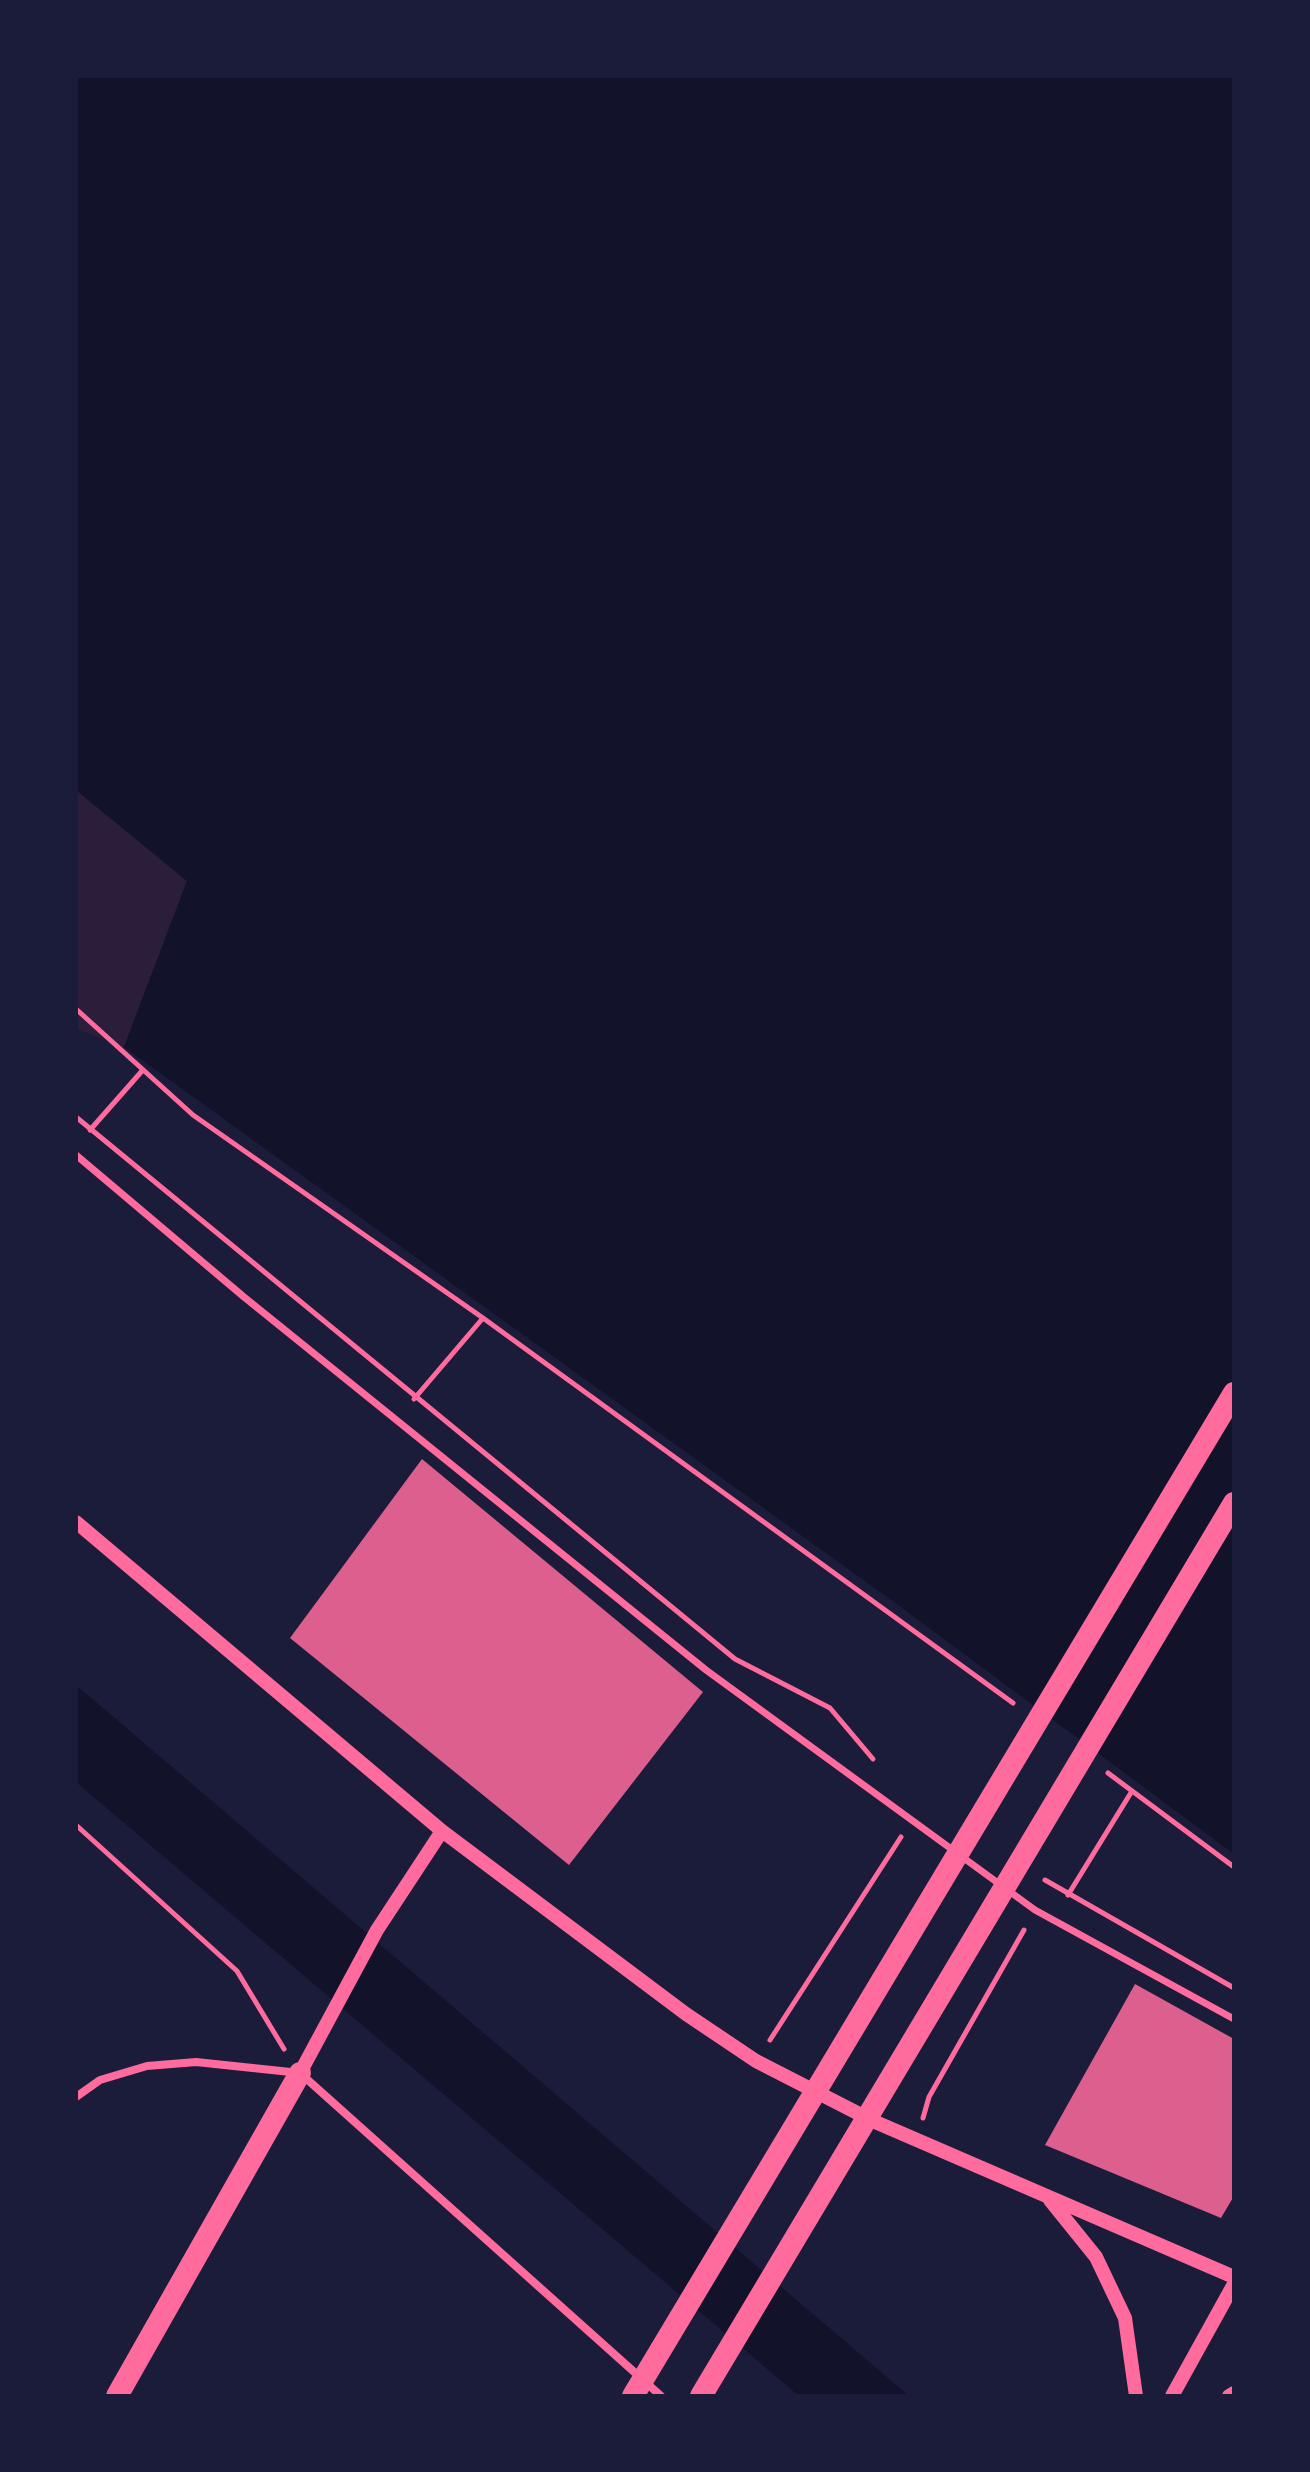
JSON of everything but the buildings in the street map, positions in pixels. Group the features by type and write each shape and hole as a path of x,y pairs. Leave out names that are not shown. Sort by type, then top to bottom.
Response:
{"highway":[{"path":"633,2396 1234,1393"},
{"path":"701,2396 1234,1503"},
{"path":"117,2396 300,2073"}],"street":[{"path":"76,1155 397,1422 706,1670 1035,1910 1234,2019"},
{"path":"76,1522 442,1831 686,2014 756,2061 917,2140 1234,2277"},
{"path":"300,2073 377,1930 442,1831"},
{"path":"76,2097 100,2080 147,2066 196,2062 300,2073 661,2396"},
{"path":"1047,2196 1096,2257 1125,2318 1136,2396"},
{"path":"1172,2396 1234,2284"}],"path":[{"path":"76,1009 193,1115 483,1318 1022,1710"},
{"path":"83,1137 142,1071"},
{"path":"76,1117 735,1659 830,1708 870,1757 881,1765"},
{"path":"397,1422 483,1318"},
{"path":"1095,1764 1234,1867"},
{"path":"1053,1920 1132,1791"},
{"path":"756,2061 912,1820"},
{"path":"76,1825 237,1971 300,2073"},
{"path":"1038,1875 1234,1988"},
{"path":"917,2140 929,2097 1051,1884"}],"shaded area":[{"path":"76,76 1234,76 1234,1854 894,1602 124,1047 187,881 76,790"},
{"path":"76,790 187,881 124,1047 76,1029"},
{"path":"76,1685 909,2396 799,2396 76,1782"}]}
